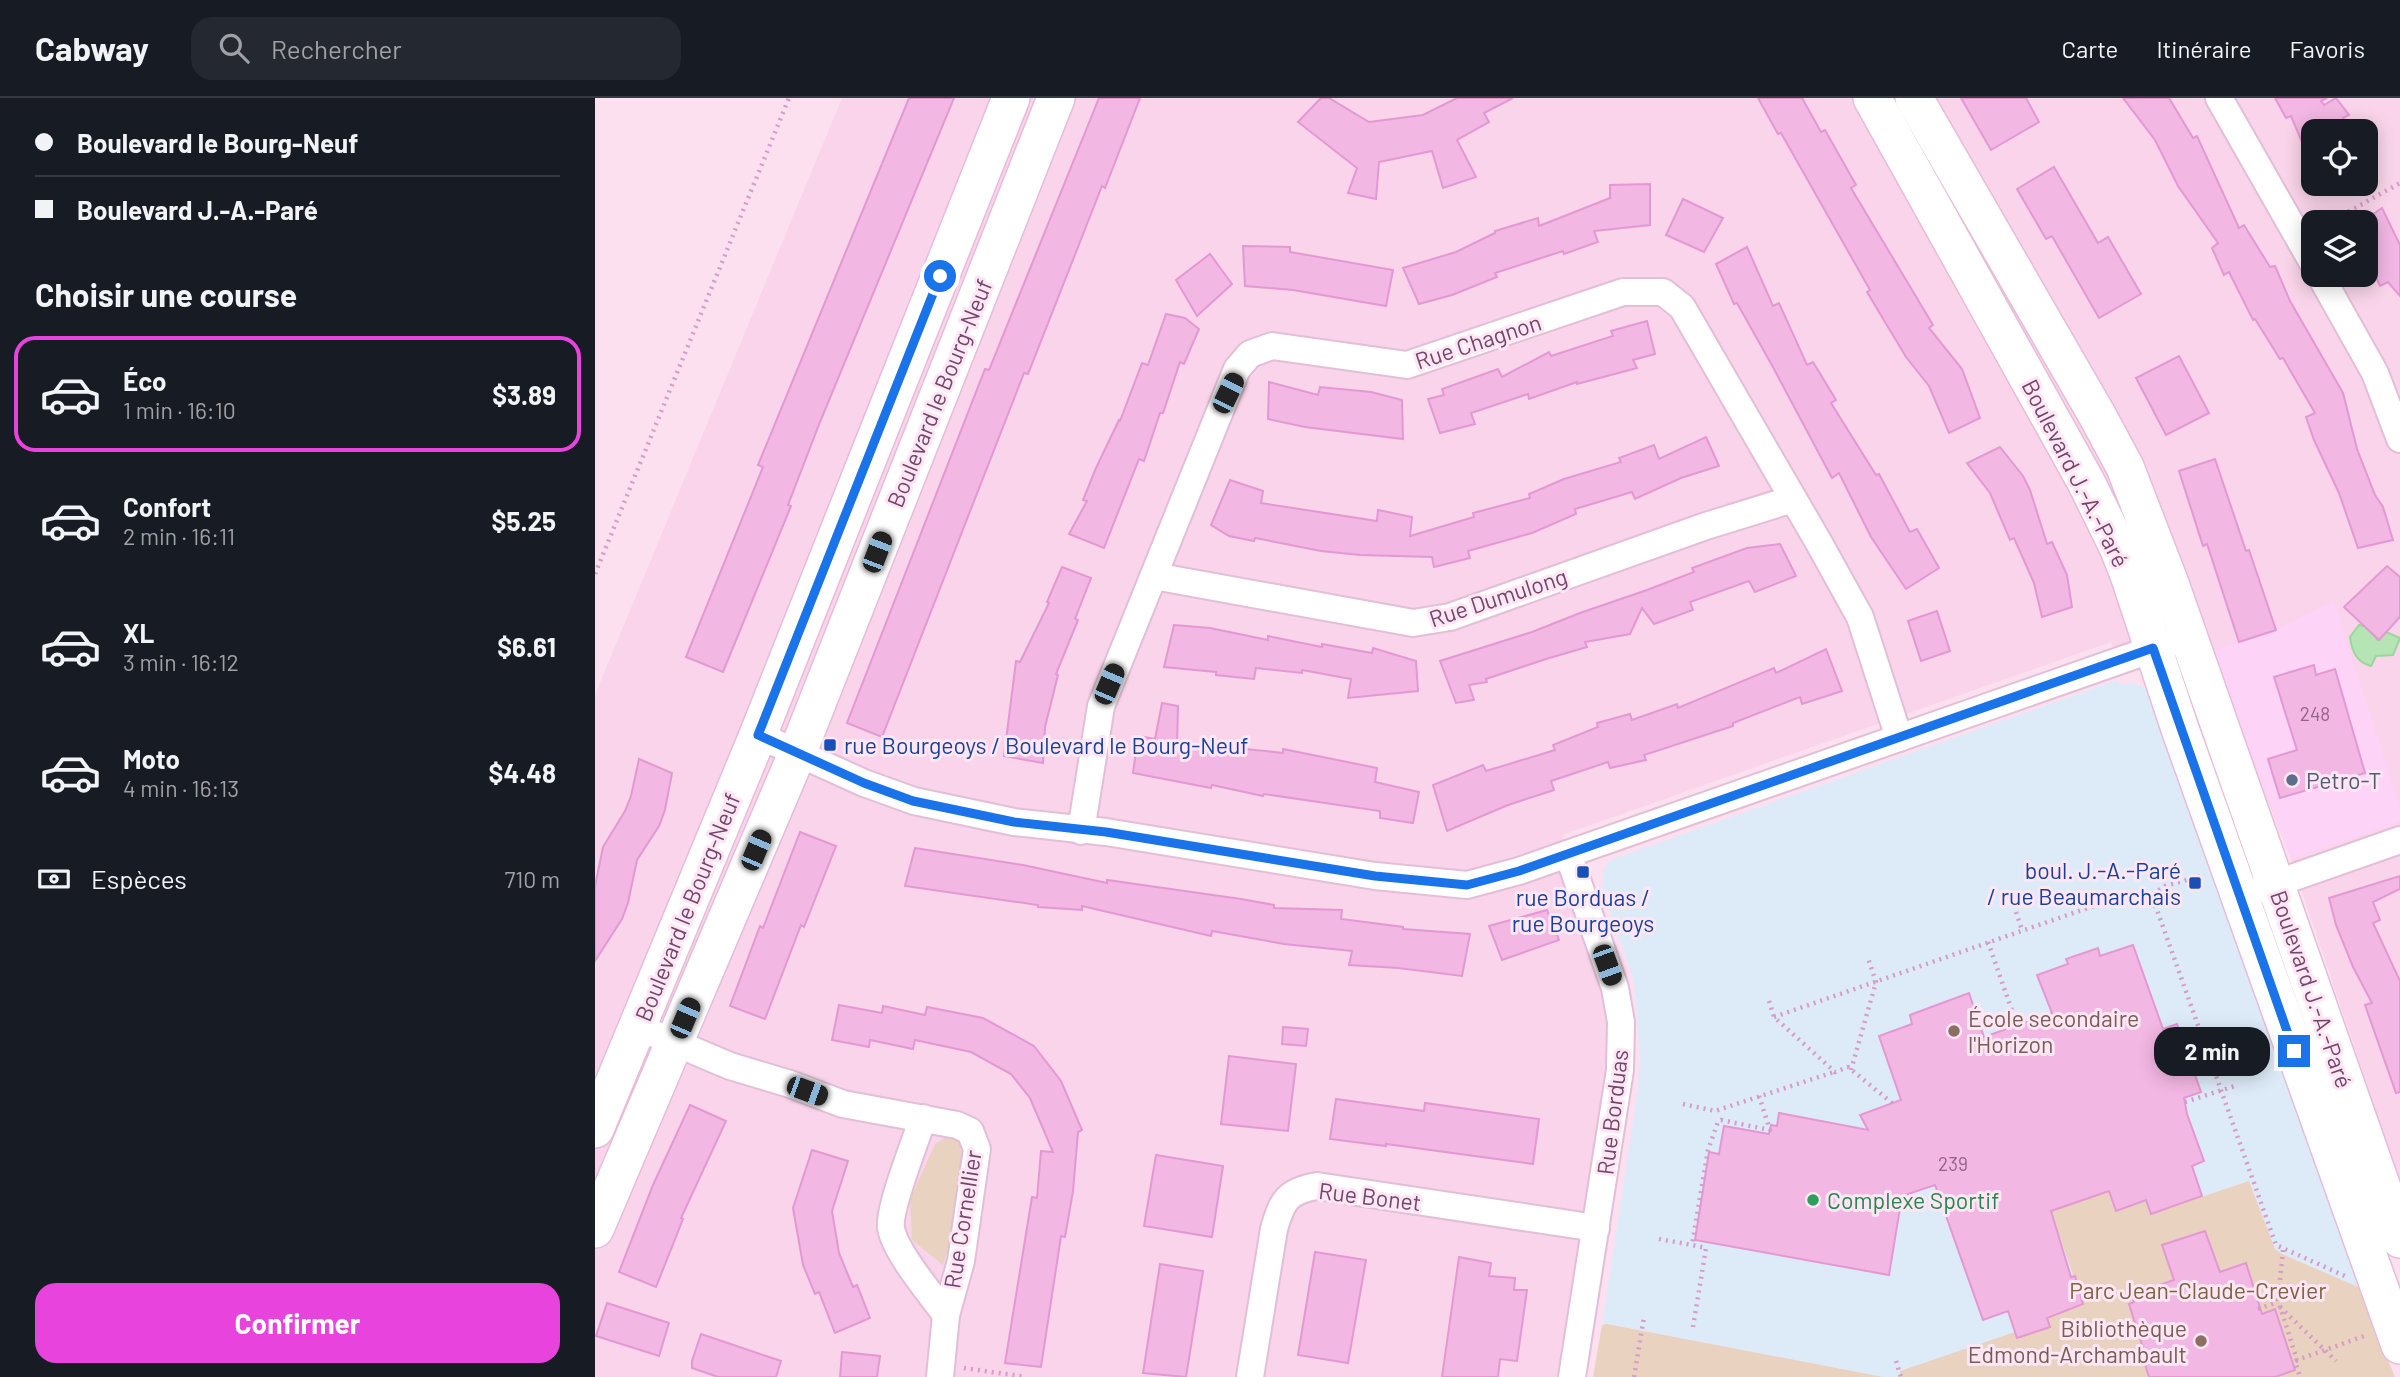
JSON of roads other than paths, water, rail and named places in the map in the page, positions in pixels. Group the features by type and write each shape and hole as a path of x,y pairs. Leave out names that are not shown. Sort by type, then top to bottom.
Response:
{"street":[{"name":"Boulevard le Bourg-Neuf","path":"595,1129 758,735 1011,98"},
{"name":"Boulevard le Bourg-Neuf","path":"595,1229 797,754 1056,98"},
{"name":"Boulevard J.-A.-Paré","path":"1872,98 2086,482 2118,547 2228,884 2385,1340"},
{"name":"Boulevard J.-A.-Paré","path":"1913,98 2125,467 2189,637 2400,1239"},
{"path":"2219,98 2301,242"},
{"path":"2327,287 2375,373 2400,439"},
{"name":"Rue Chagnon","path":"1081,831 1101,706 1237,369 1249,354 1272,346 1407,365 1623,292 1663,292 1682,307 1860,617 1899,738"},
{"name":"Rue Dumulong","path":"1154,576 1413,623 1450,617 1694,530 1793,499"},
{"path":"758,735 864,783 913,801 1014,822 1106,832 1375,876 1467,885 1519,871 2189,637"},
{"path":"2228,884 2275,884 2400,840"},
{"name":"Rue Borduas","path":"1568,853 1615,988 1621,1022 1620,1070 1572,1377"},
{"name":"Rue Cornellier","path":"638,1027 730,1066 843,1104 957,1125 970,1131 977,1149 961,1261 946,1315 941,1371"},
{"name":"Rue Cornellier","path":"923,1118 894,1206 891,1227 915,1273 946,1315"},
{"name":"Rue Bonet","path":"1250,1377 1274,1229 1280,1208 1287,1197 1302,1189 1317,1186 1596,1228"}],"place":[{"name":"rue Bourgeoys / Boulevard le Bourg-Neuf","path":"830,745"},
{"name":"Petro-T","path":"2292,780"},
{"name":"rue Borduas / rue Bourgeoys","path":"1583,872"},
{"name":"boul. J.-A.-Paré / rue Beaumarchais","path":"2195,883"},
{"name":"École secondaire l'Horizon","path":"1954,1031"},
{"name":"Complexe Sportif","path":"1813,1200"},
{"name":"Bibliothèque Edmond-Archambault","path":"2201,1341"}],"park label":[{"name":"Parc Jean-Claude-Crevier","path":"2198,1290"}]}
